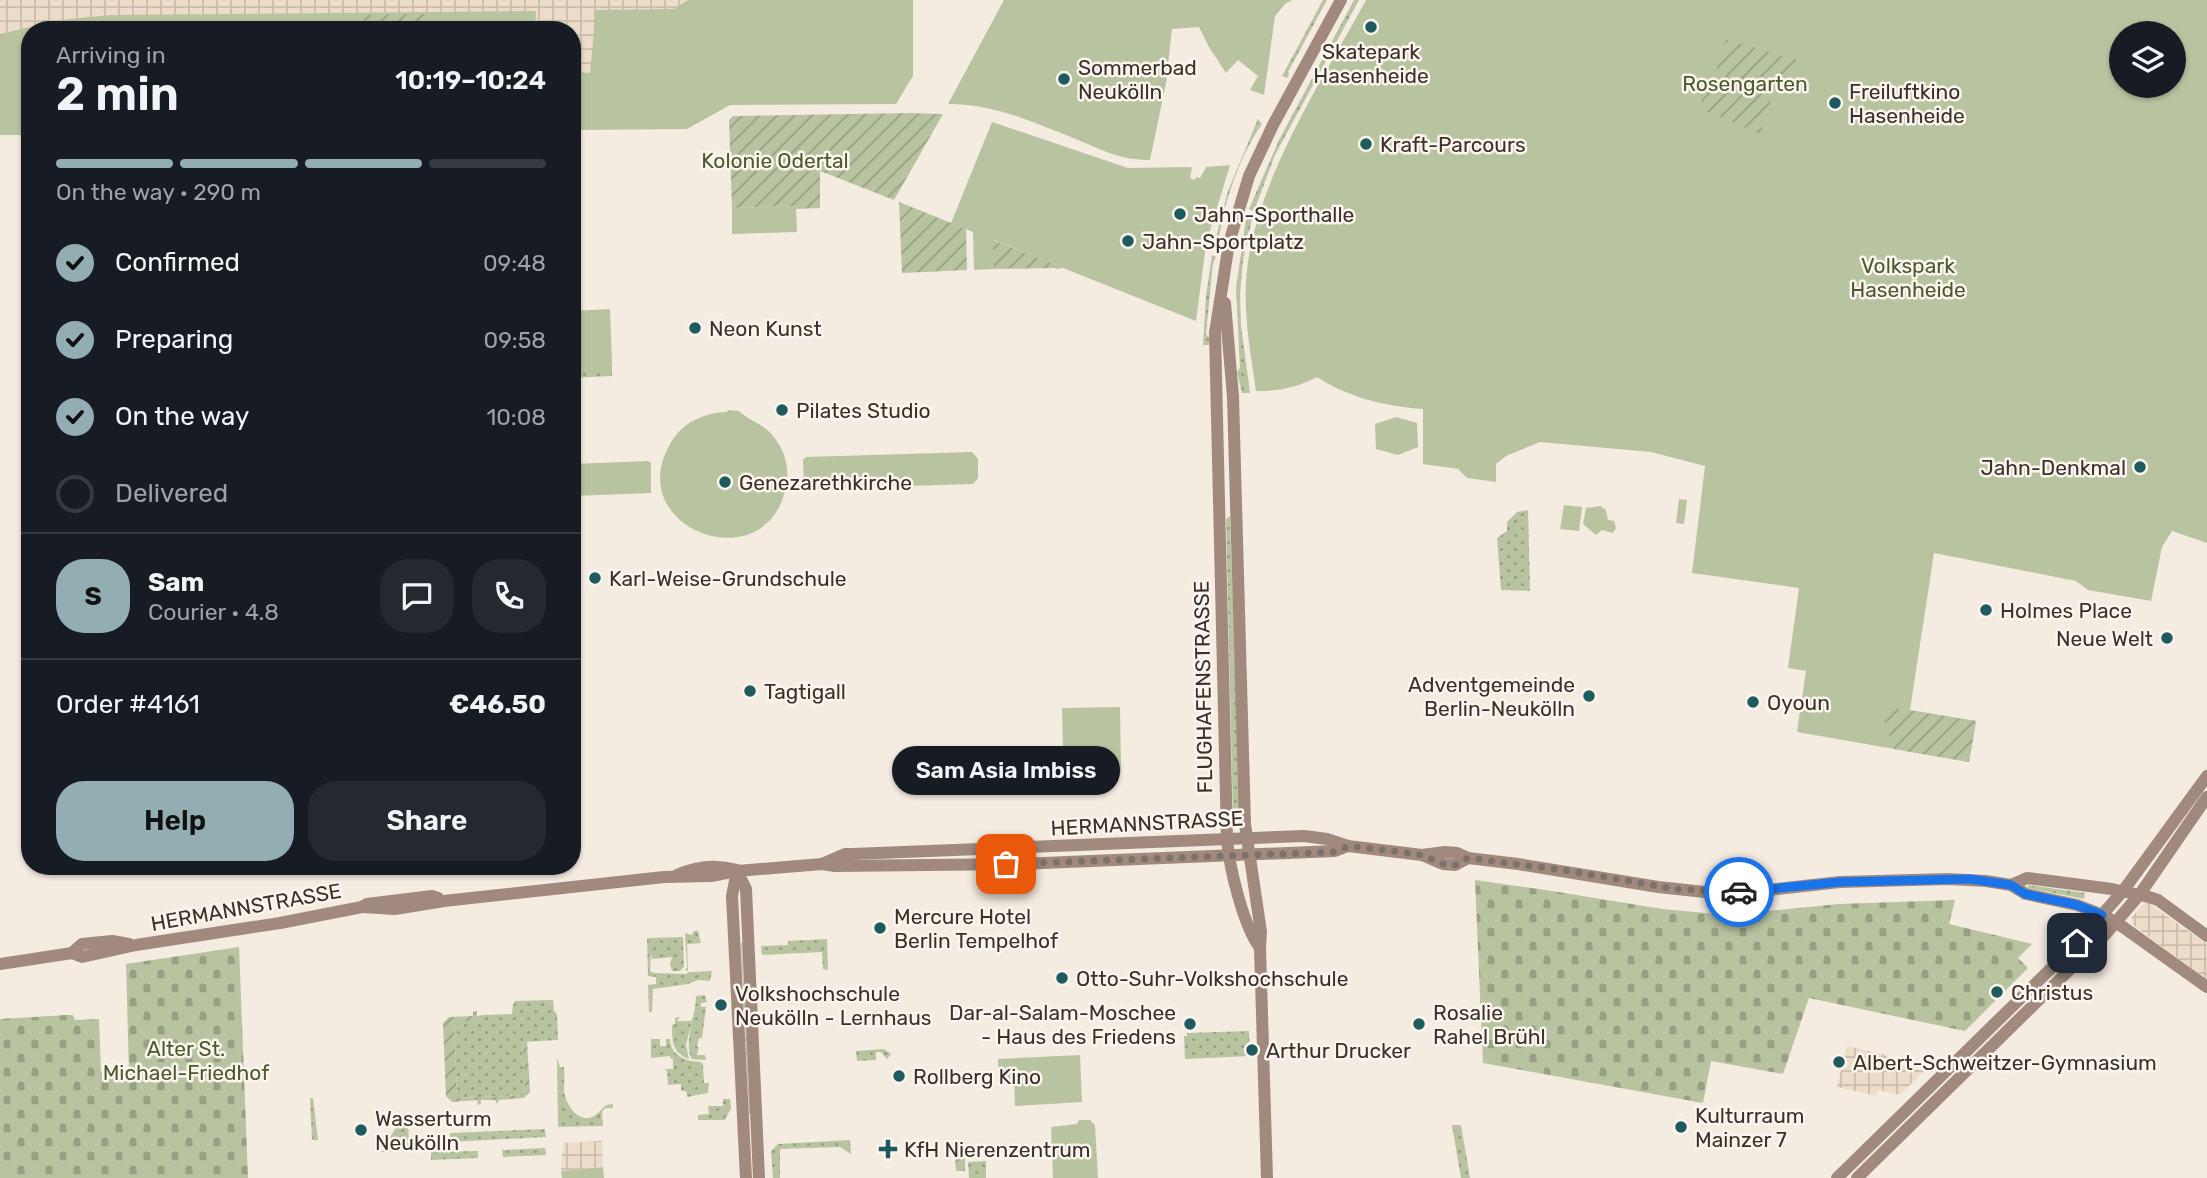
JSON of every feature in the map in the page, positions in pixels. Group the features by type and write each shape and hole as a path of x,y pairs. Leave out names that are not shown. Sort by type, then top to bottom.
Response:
{"main road":[{"path":"1223,289 1233,228 1250,176 1273,125 1341,0"},
{"name":"FLUGHAFENSTRASSE","path":"1223,289 1215,333 1227,838 1228,855 1240,901 1259,948"},
{"name":"FLUGHAFENSTRASSE","path":"1223,289 1232,372 1236,461 1245,820 1261,932 1259,948 1267,1178"},
{"path":"1218,511 1237,511"},
{"path":"1837,1178 2064,956 2102,915 2123,891 2207,776"},
{"path":"1857,1178 2116,922 2140,894 2207,797"},
{"name":"HERMANNSTRASSE","path":"822,864 852,854 1304,836 1328,839 1348,846 1422,855 1457,853 1468,858 1518,863 1658,887 1705,892 1751,892 1840,882 1948,878 2011,885 2025,894 2077,905 2102,915 2116,922 2207,987"},
{"name":"HERMANNSTRASSE","path":"0,964 72,953 82,957 136,945 280,923 367,904 432,896 444,901 676,875 721,875 737,871 822,864 1006,864 1335,852 1348,846"},
{"path":"737,871 732,893 742,937 751,1131 760,1178"},
{"name":"HERMANNSTRASSE","path":"2011,885 2027,878 2140,894 2158,900 2207,936"},
{"path":"746,1178 751,1131"}],"green space":[{"path":"0,0 913,0 913,76 896,104 730,105 687,129 581,130 581,21 21,21 21,135 0,135"},
{"name":"Sommerbad Neukölln","path":"1004,0 1292,0 1275,16 1264,95 1250,90 1258,76 1238,60 1226,73 1199,27 1172,29 1166,83 1150,160 1113,154 998,111 948,104"},
{"path":"1323,0 1327,0 1288,72 1289,75 1287,78 1282,76"},
{"path":"1354,0 1359,0 1275,155 1254,211 1249,209 1279,140"},
{"name":"Volkspark Hasenheide","path":"1366,0 2207,0 2207,543 2172,531 2162,547 2151,601 2088,590 2076,581 1934,553 1910,710 1976,721 1969,762 1797,732 1806,671 1788,668 1799,588 1692,573 1705,466 1651,452 1540,442 1506,456 1496,464 1496,482 1467,478 1458,469 1423,464 1423,409 1368,400 1317,377 1287,388 1256,391 1246,310 1246,283 1251,247 1274,173"},
{"path":"429,14 430,21 364,21 364,15"},
{"name":"Rosengarten","path":"1726,39 1800,61 1791,67 1778,84 1760,134 1703,110 1701,96 1714,78"},
{"name":"Kolonie Odertal","path":"943,114 894,200 820,171 820,208 732,208 729,120 733,116"},
{"path":"1258,119 1262,124 1239,167 1227,201 1218,249 1213,249 1228,191"},
{"path":"992,122 1128,168 1190,167 1190,178 1195,180 1196,177 1200,178 1206,167 1230,165 1206,244 1196,321 1063,268 1056,269 1055,265 994,240 994,269 974,270 973,232 951,223"},
{"name":"Kolonie Odertal","path":"899,202 966,229 967,270 902,273"},
{"path":"796,206 797,232 732,234 732,208"},
{"path":"1246,219 1252,219 1243,260 1240,294 1241,326 1250,393 1242,393 1237,372 1240,368 1236,288"},
{"path":"993,240 1056,265 1056,268 994,269"},
{"path":"1212,255 1216,257 1213,263 1206,334 1209,345 1203,345 1206,296"},
{"path":"610,309 612,363 608,364 608,373 581,370 581,311"},
{"path":"612,363 612,376 581,378 581,369"},
{"path":"729,410 739,411 772,434 783,452 787,478 785,491 772,518 751,533 727,538 702,533 680,520 665,501 660,475 669,446 679,432 700,417"},
{"path":"1396,417 1417,423 1418,447 1398,455 1376,449 1375,424"},
{"path":"972,452 978,459 978,478 973,484 808,489 804,486 803,460 806,457"},
{"path":"648,461 651,463 651,493 581,496 581,464"},
{"path":"1679,499 1687,500 1684,524 1676,523"},
{"path":"1564,505 1582,507 1579,531 1560,529"},
{"path":"1600,506 1606,510 1608,520 1614,521 1616,528 1613,533 1602,530 1596,535 1583,524 1586,508"},
{"path":"1528,510 1530,591 1501,590 1497,538 1507,531 1507,522 1517,512"},
{"path":"1230,516 1240,820 1233,821 1226,519"},
{"path":"1120,707 1121,772 1118,778 1113,778 1113,783 1088,784 1088,791 1064,792 1062,708"},
{"path":"1886,707 1976,721 1969,762 1894,749 1882,715"},
{"path":"1475,880 1662,909 1728,915 1839,904 1955,900 1949,924 2032,944 2018,958 2028,968 1965,1031 1809,998 1783,1074 1711,1061 1703,1103 1483,1063"},
{"path":"2028,885 2085,893 2084,899 2028,888"},
{"path":"694,931 698,931 701,943 687,944 688,971 685,970 685,933 692,935"},
{"path":"683,937 684,967 680,971 672,971 672,957 652,959 651,954 650,971 686,974 712,971 710,981 698,980 653,989 652,1012 649,1012 648,985 656,984 656,977 648,976 647,938"},
{"path":"827,939 828,970 823,969 822,952 762,955 761,946 788,945 788,941"},
{"path":"741,943 744,943 751,1114 749,1114"},
{"name":"Alter St. Michael-Friedhof","path":"239,947 248,1178 0,1178 0,1019 73,1015 75,1020 99,1019 101,1072 129,1072 126,964"},
{"path":"705,995 707,1002 701,1003 701,1007 706,1007 697,1055 705,1055 706,1060 692,1059 689,1041 696,996"},
{"path":"553,1000 557,1014 558,1040 522,1042 525,1095 457,1098 454,1021 484,1020 484,1015 512,1014 515,1001"},
{"path":"477,1011 477,1016 484,1015 484,1020 454,1022 457,1098 525,1095 522,1041 527,1041 530,1092 524,1098 499,1100 497,1104 495,1100 481,1100 478,1105 477,1100 452,1102 446,1096 443,1023 449,1017 473,1016 473,1012"},
{"path":"680,1017 677,1021 691,1021 693,1017 686,1045 689,1059 676,1050 673,1041 672,1025 675,1024 675,1018"},
{"path":"1249,1031 1250,1056 1185,1059 1184,1036 1187,1036 1187,1033"},
{"path":"651,1039 660,1039 660,1046 666,1046 666,1039 670,1039 673,1050 680,1056 701,1062 704,1083 709,1083 708,1093 687,1097 686,1091 681,1091 681,1084 668,1085 667,1071 664,1069 673,1069 673,1059 670,1056 651,1058"},
{"path":"884,1049 891,1054 887,1059 881,1052 876,1052 876,1060 857,1061 856,1051"},
{"path":"1080,1055 1082,1102 1015,1106 1014,1080 999,1080 998,1059"},
{"path":"557,1059 560,1067 564,1067 564,1090 574,1112 588,1118 606,1106 613,1104 613,1108 605,1108 602,1112 603,1126 558,1127"},
{"path":"310,1098 313,1098 318,1140 312,1140"},
{"path":"723,1099 730,1099 731,1108 725,1120 698,1120 698,1115 709,1114 708,1106 723,1106"},
{"path":"404,1113 408,1113 409,1150 382,1152"},
{"path":"1079,1120 1090,1120 1095,1125 1098,1178 1053,1178 1051,1127 1077,1124"},
{"path":"1452,1125 1461,1125 1470,1178 1461,1178"},
{"path":"545,1129 546,1137 430,1143 430,1134 435,1134 436,1141 450,1140 450,1133"},
{"path":"850,1140 851,1154 840,1147 780,1149 780,1178 773,1178 771,1151 778,1144"},
{"path":"545,1148 546,1155 503,1157 502,1150"},
{"path":"478,1151 478,1158 431,1160 431,1152"},
{"path":"979,1153 979,1157 965,1158 965,1171 956,1171 955,1154"},
{"path":"986,1161 986,1178 969,1178 968,1162"},
{"path":"603,1167 604,1178 562,1178 561,1171"}],"shaded area":[{"path":"0,0 688,0 674,9 596,10 590,73 581,72 581,21 535,21 536,11 110,15 57,21 21,21 21,29 0,34"},
{"path":"2148,903 2207,944 2207,980 2132,924 2131,918 2143,904"},
{"path":"1847,1046 1887,1055 1886,1062 1924,1071 1900,1095 1879,1090 1876,1096 1837,1087"},
{"path":"602,1141 603,1167 561,1171 563,1143"}],"way so far":[{"path":"1006,864 1335,852 1348,846 1422,855 1443,864 1455,865 1468,858 1518,863 1658,887 1739,892"}],"place":[{"name":"Skatepark Hasenheide","path":"1371,27"},
{"name":"Sommerbad Neukölln","path":"1064,79"},
{"name":"Freiluftkino Hasenheide","path":"1835,103"},
{"name":"Kraft-Parcours","path":"1366,144"},
{"name":"Jahn-Sporthalle","path":"1180,214"},
{"name":"Jahn-Sportplatz","path":"1128,241"},
{"name":"Neon Kunst","path":"695,328"},
{"name":"Pilates Studio","path":"782,410"},
{"name":"Jahn-Denkmal","path":"2140,467"},
{"name":"Genezarethkirche","path":"725,482"},
{"name":"Karl-Weise-Grundschule","path":"595,578"},
{"name":"Holmes Place","path":"1986,610"},
{"name":"Neue Welt","path":"2167,638"},
{"name":"Tagtigall","path":"750,691"},
{"name":"Adventgemeinde Berlin-Neukölln","path":"1589,696"},
{"name":"Oyoun","path":"1753,702"},
{"name":"Sam Asia Imbiss","path":"1006,864"},
{"name":"Mercure Hotel Berlin Tempelhof","path":"880,928"},
{"name":"Otto-Suhr-Volkshochschule","path":"1062,978"},
{"name":"Christus","path":"1997,992"},
{"name":"Volkshochschule Neukölln - Lernhaus","path":"721,1005"},
{"name":"Dar-al-Salam-Moschee - Haus des Friedens","path":"1190,1024"},
{"name":"Rosalie Rahel Brühl","path":"1419,1024"},
{"name":"Arthur Drucker","path":"1252,1050"},
{"name":"Albert-Schweitzer-Gymnasium","path":"1839,1062"},
{"name":"Rollberg Kino","path":"899,1076"},
{"name":"Kulturraum Mainzer 7","path":"1681,1127"},
{"name":"Wasserturm Neukölln","path":"361,1130"},
{"name":"KfH Nierenzentrum","path":"888,1149"}],"route":[{"path":"1739,892 1840,882 1948,878 1986,881 2011,885 2025,894 2085,907 2102,915 2077,943"}]}
